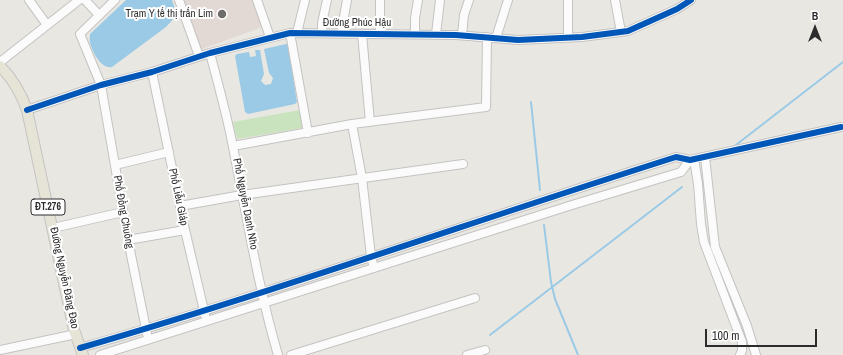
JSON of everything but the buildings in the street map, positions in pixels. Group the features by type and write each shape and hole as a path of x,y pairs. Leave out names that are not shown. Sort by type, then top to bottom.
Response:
{"main road":[{"name":"Đường Nguyễn Đăng Đạo","path":"0,66 14,82 27,110 76,334 82,352"}],"street":[{"path":"29,0 47,25"},
{"path":"0,62 79,0"},
{"path":"85,0 99,15 115,0"},
{"path":"179,0 199,56"},
{"path":"257,0 270,37"},
{"path":"304,0 293,33 308,133"},
{"path":"322,33 322,23 327,0"},
{"path":"341,33 347,0"},
{"path":"380,0 380,34"},
{"path":"415,34 415,18 418,0"},
{"path":"436,34 440,0"},
{"path":"462,35 464,15 469,0"},
{"path":"496,38 508,0"},
{"path":"568,0 568,38"},
{"path":"615,0 621,32"},
{"name":"Đường Phúc Hậu","path":"27,110 199,56 270,37 293,33 436,34 518,40 582,37 628,31 676,9 690,0"},
{"name":"Phố Đồng Chuông","path":"99,15 80,34 101,86 128,240 148,339"},
{"path":"362,34 370,122"},
{"path":"233,146 352,124 486,106 487,37"},
{"name":"Phố Nguyễn Danh Nho","path":"210,53 233,146 267,317 278,355"},
{"name":"Phố Liễu Giáp","path":"152,72 185,230 207,321"},
{"path":"352,124 362,178 371,256 374,268"},
{"path":"82,352 145,329 676,157 692,160 841,127"},
{"path":"115,165 169,152"},
{"path":"705,157 715,248 747,326 756,355"},
{"path":"100,355 681,172 692,160"},
{"path":"692,160 698,184 704,242 742,342 742,351 740,355"},
{"path":"180,206 242,195 463,164"},
{"path":"53,228 123,212"},
{"path":"464,225 468,238"},
{"path":"128,240 185,230"},
{"path":"291,355 475,298"},
{"path":"0,350 76,334"},
{"path":"467,355 485,350"}],"shaded area":[{"name":"Trạm Y tế thị trấn Lim","path":"181,0 252,0 262,27 199,50"}],"green space":[{"path":"300,110 303,128 237,139 233,122"}],"water":[{"path":"126,0 172,0 175,15 166,27 112,67 104,66 95,56 91,47 90,34"},
{"path":"286,44 288,45 297,102 295,104 248,114 245,112 235,56 237,54 249,52 250,57 256,56 255,50 260,50 264,74 261,81 265,85 271,84 273,78 269,73 264,49"}],"waterway":[{"path":"732,148 843,62"},
{"path":"531,102 540,190"},
{"path":"490,335 682,187"},
{"path":"544,225 551,282 555,299 578,355"}],"cycle path":[{"path":"27,110 101,85 152,72 210,53 290,33 456,35 518,40 582,37 628,31 677,9 691,0"},
{"path":"80,348 230,303 676,157 690,160 841,127"}],"place":[{"name":"Trạm Y tế thị trấn Lim","path":"222,14"}]}
